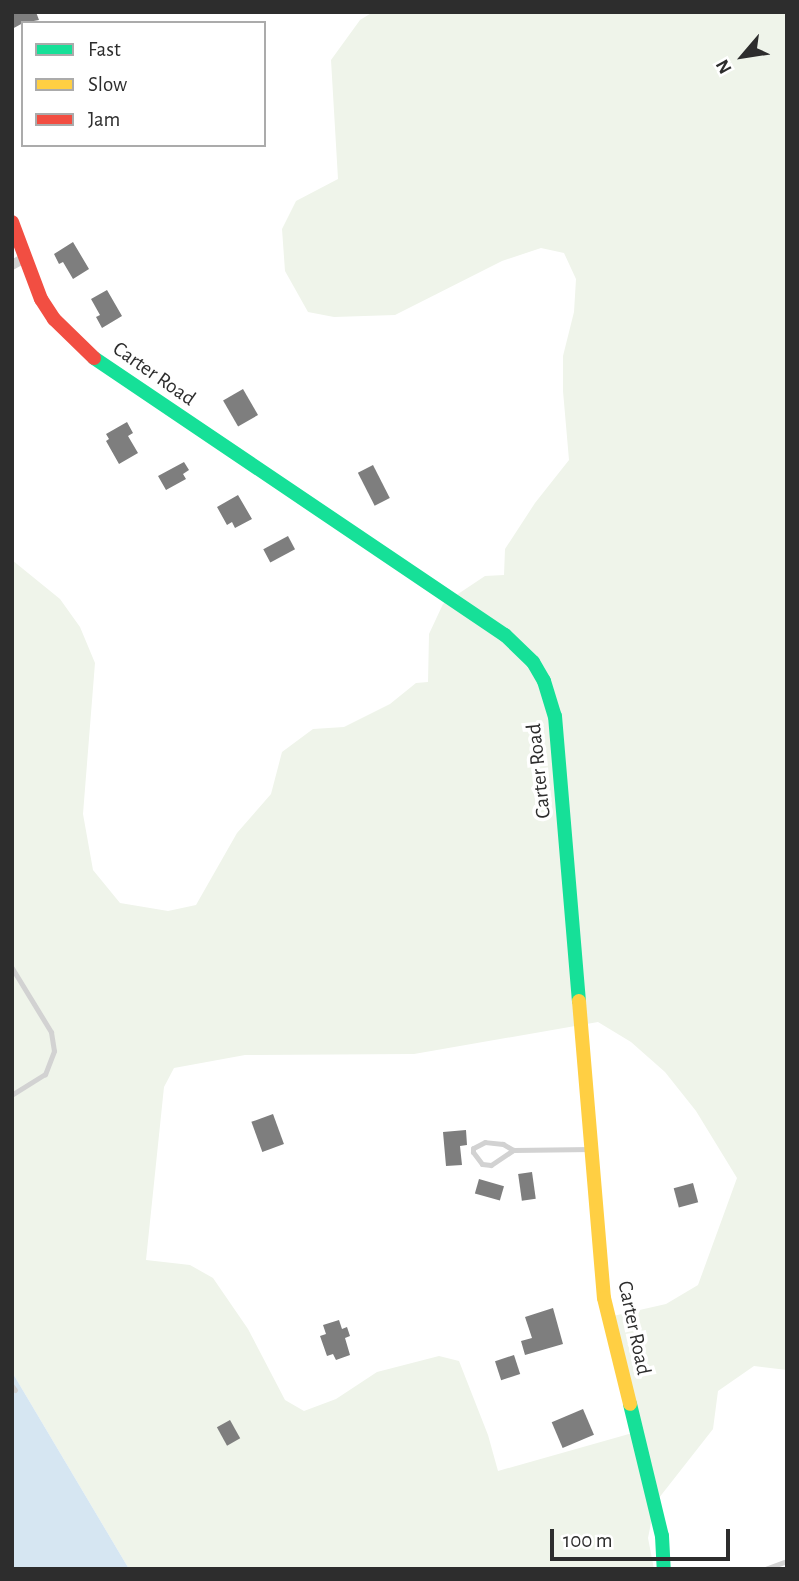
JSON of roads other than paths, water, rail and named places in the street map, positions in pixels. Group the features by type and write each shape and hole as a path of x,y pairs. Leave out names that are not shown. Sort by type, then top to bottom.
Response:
{"street":[{"name":"Carter Road","path":"12,222 18,262 54,319 89,355 505,635 533,662 547,688 555,716 604,1298 662,1536 664,1569"}],"lane":[{"path":"12,968 51,1032 54,1051 45,1074 12,1095"},
{"path":"513,1150 501,1161 491,1165 482,1164 473,1153 477,1144 485,1142 503,1143 513,1150 592,1149"},
{"path":"765,1569 787,1560"}],"water":[{"path":"12,1372 129,1569 12,1569"}]}
